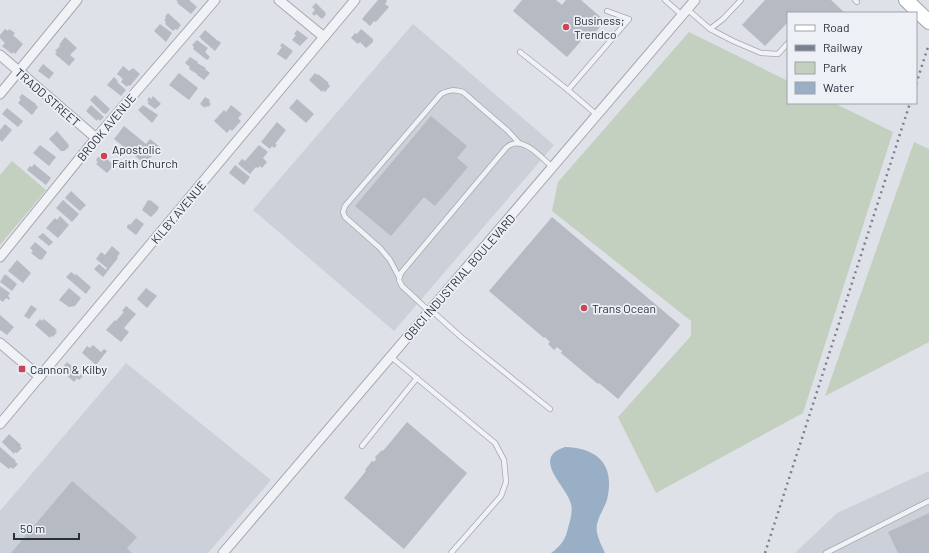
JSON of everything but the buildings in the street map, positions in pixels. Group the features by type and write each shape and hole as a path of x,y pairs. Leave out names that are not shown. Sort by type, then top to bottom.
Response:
{"main road":[{"path":"906,0 929,22"}],"street":[{"path":"0,94 77,0"},
{"name":"BROOK AVENUE","path":"0,257 96,138 215,0"},
{"path":"279,0 324,37"},
{"name":"KILBY AVENUE","path":"0,424 355,0"},
{"name":"OBICI INDUSTRIAL BOULEVARD","path":"223,553 695,0"},
{"name":"TRADD STREET","path":"0,56 96,138"},
{"path":"0,343 40,377"}],"lane":[{"path":"665,0 710,29 761,53 778,54 787,44"},
{"path":"710,29 723,19 741,0"},
{"path":"568,90 629,19 607,11"},
{"path":"520,52 597,115"},
{"path":"550,409 461,337 402,286 390,260 380,248 345,217 344,212 345,206 441,94 448,91 456,90 463,92 508,131 519,143 526,146 552,167"},
{"path":"399,277 506,148 512,144 519,143"},
{"path":"390,356 495,443 504,460 506,482 501,496 451,553"},
{"path":"362,446 417,378"},
{"path":"826,553 929,500"}],"shaded area":[{"path":"413,24 554,145 394,331 253,210"},
{"path":"126,363 271,480 208,553 0,553 0,511"},
{"path":"929,471 929,553 795,553 837,513"}],"green space":[{"path":"689,32 787,81 787,104 836,104 893,132 803,413 656,493 618,417 691,336 691,321 552,211 558,182"},
{"path":"914,142 929,149 929,342 825,396"},
{"path":"12,161 46,190 0,245 0,175"}],"water":[{"path":"565,447 585,450 600,459 605,466 609,484 607,499 598,520 597,531 605,553 551,553 564,539 567,532 572,507 550,465 551,458 555,452"}],"railway":[{"path":"917,81 929,44"},
{"path":"765,553 910,104"}],"place":[{"name":"Business; Trendco","path":"566,27"},
{"name":"Apostolic Faith Church","path":"104,156"},
{"name":"Trans Ocean","path":"584,308"},
{"name":"Cannon & Kilby","path":"22,369"}]}
